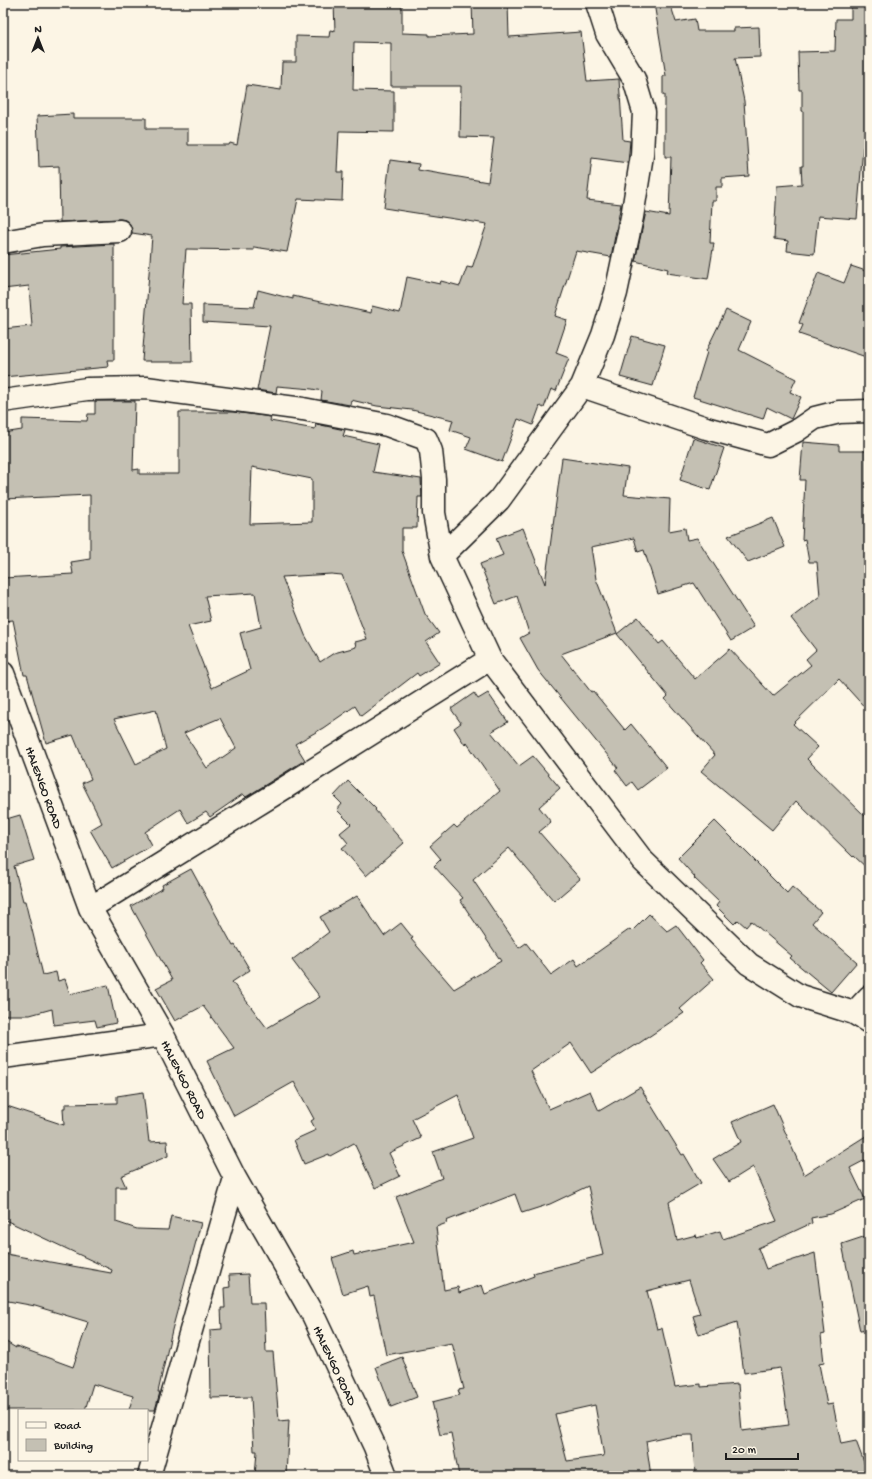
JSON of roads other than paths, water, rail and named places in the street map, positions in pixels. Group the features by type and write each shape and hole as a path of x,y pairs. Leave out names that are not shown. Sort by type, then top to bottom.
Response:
{"street":[{"path":"442,556 499,500 582,386 603,335 616,293 632,217 642,155 644,112 634,79 607,34 597,3"},
{"path":"3,242 43,235 120,231"},
{"path":"582,386 706,428 768,445 796,431 815,418 839,412 869,411"},
{"path":"3,401 87,389 146,388 304,409 387,425 426,439 431,451 434,479 434,513 442,556 490,659 628,842 648,867 749,964 800,996 862,1018 869,997"},
{"path":"90,908 490,659"},
{"name":"HALENGO ROAD","path":"3,673 90,908 163,1035 235,1178 313,1315 375,1447 386,1476"},
{"path":"3,1057 163,1035"},
{"path":"149,1476 235,1178"}]}
